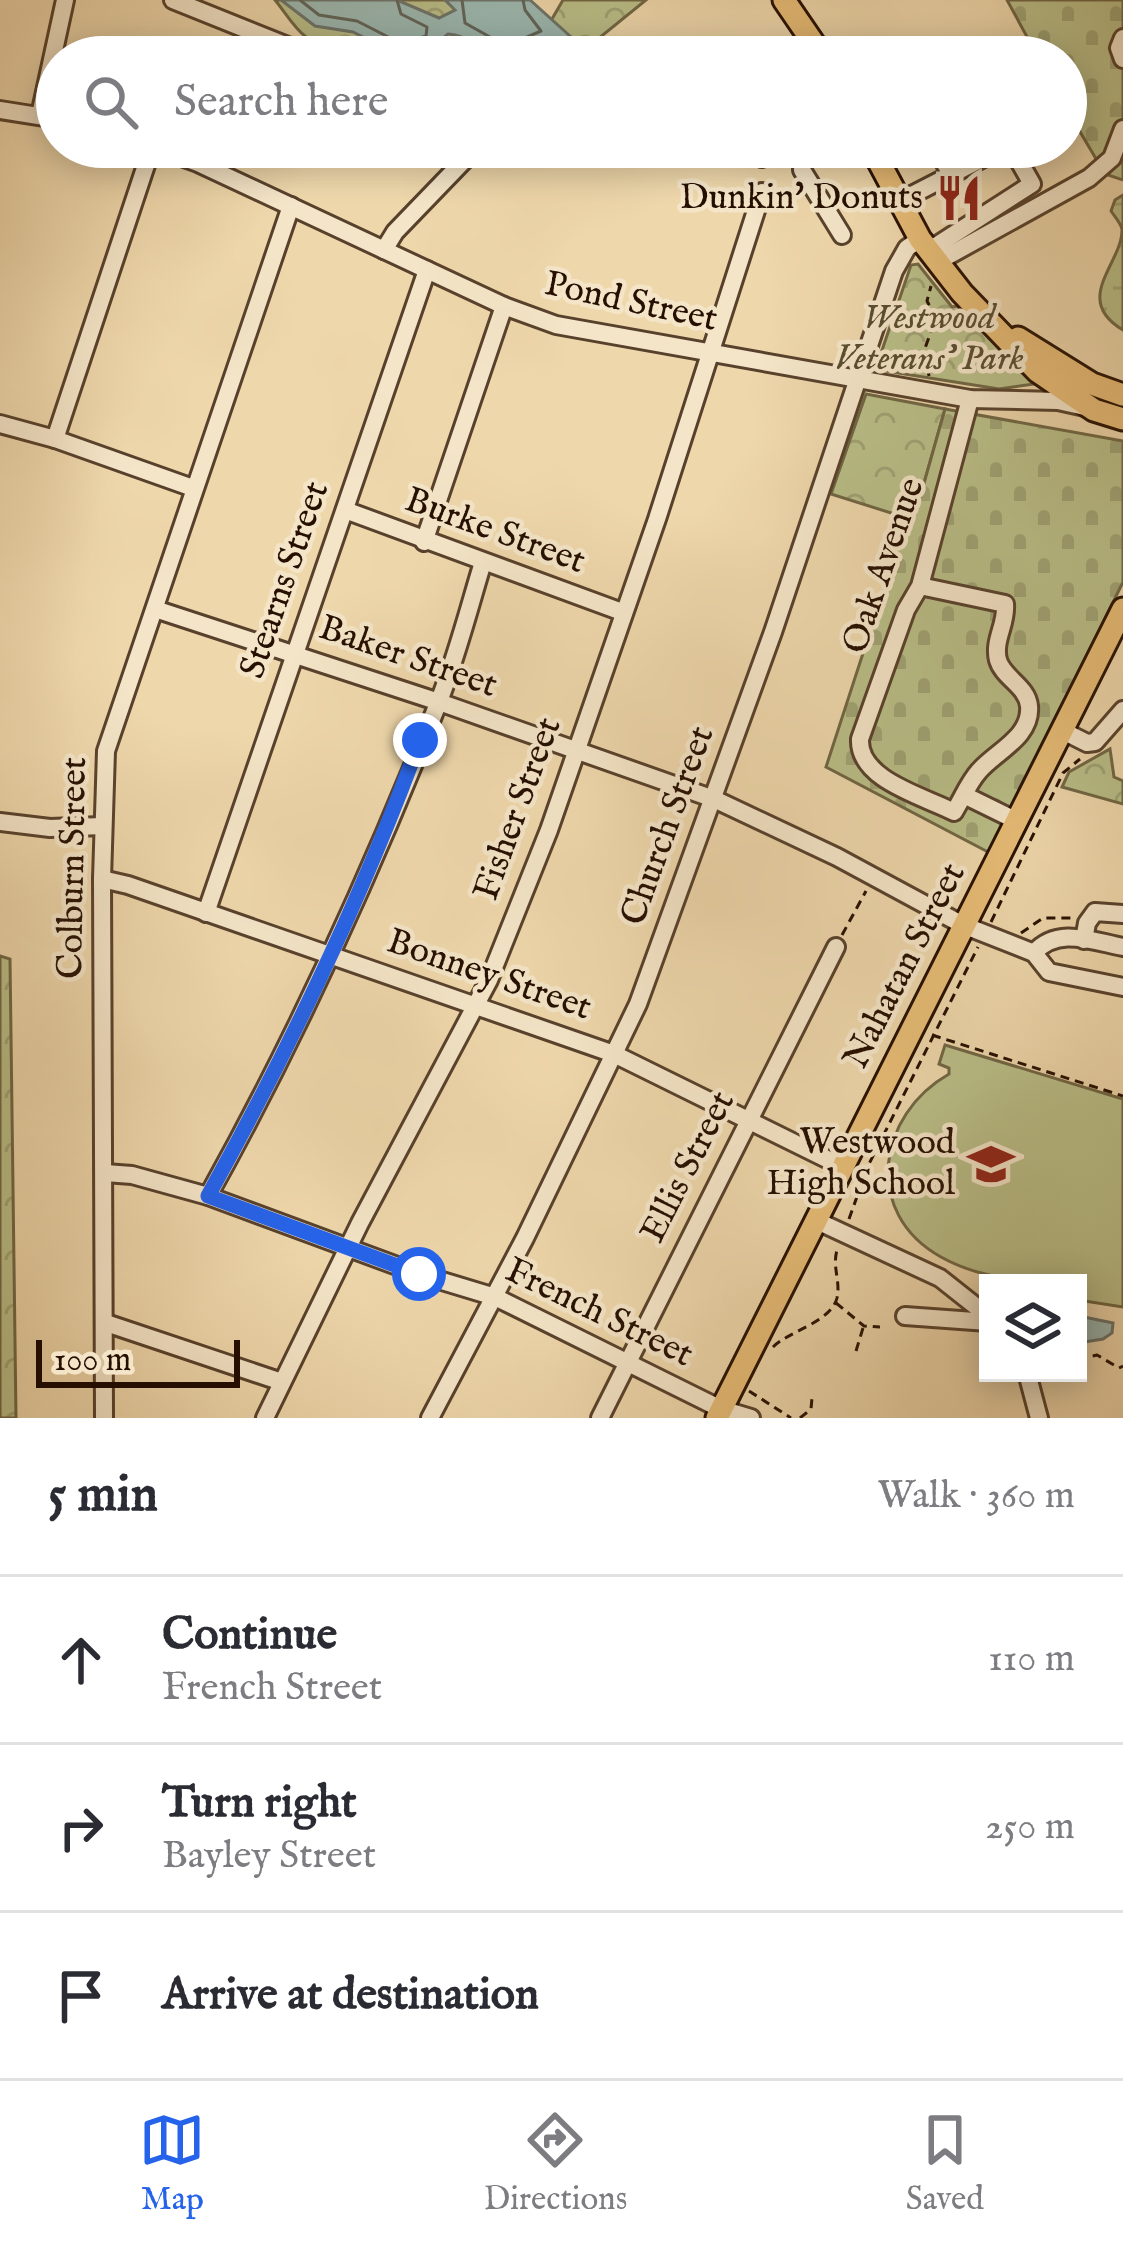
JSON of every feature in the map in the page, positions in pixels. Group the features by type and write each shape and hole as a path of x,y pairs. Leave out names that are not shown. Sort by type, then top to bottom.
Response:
{"main road":[{"path":"784,0 809,36"},
{"path":"887,168 930,259 1036,370 1094,410 1123,419"},
{"path":"992,322 1092,384 1123,395"},
{"name":"Nahatan Street","path":"732,1415 841,1166 1123,609"}],"street":[{"path":"60,36 65,0"},
{"path":"173,0 263,36"},
{"path":"1123,38 1119,48 1123,58"},
{"path":"0,110 36,115"},
{"path":"930,259 1089,178 1112,158 1123,129"},
{"path":"55,439 145,168"},
{"name":"Pond Street","path":"202,168 556,325 977,400 1058,401 1094,410"},
{"path":"384,250 395,232 457,168"},
{"path":"802,168 842,235"},
{"path":"947,168 951,174"},
{"path":"900,201 964,168"},
{"path":"930,259 1031,184 1021,168"},
{"name":"Fisher Street","path":"265,1418 479,1004 549,830 762,192"},
{"name":"Colburn Street","path":"104,1418 102,826 106,751 292,206"},
{"name":"Church Street","path":"430,1418 495,1297 638,1004 714,799 894,271 907,248 930,259"},
{"name":"Stearns Street","path":"206,913 427,270"},
{"path":"424,542 505,306"},
{"name":"Pond Street","path":"977,400 1055,384 1092,384"},
{"name":"Oak Avenue","path":"964,796 954,812 865,765 859,753 894,641 920,586 977,400"},
{"path":"0,424 193,488"},
{"name":"Burke Street","path":"345,511 622,612"},
{"path":"208,1196 261,1100 377,857 439,701 483,562"},
{"path":"920,586 1005,604 997,643 999,664 1025,694 1028,717 1006,751 979,771 964,796 1015,820"},
{"name":"Baker Street","path":"155,609 439,701 714,799 963,925 1034,953 1049,972 1123,987"},
{"path":"1061,730 1095,742 1123,710"},
{"path":"0,823 12,827 102,826"},
{"name":"Bonney Street","path":"102,879 128,884 614,1054 841,1166"},
{"path":"1084,940 1095,912 1123,914"},
{"path":"1034,953 1051,938 1123,947"},
{"name":"Ellis Street","path":"600,1418 836,947"},
{"name":"French Street","path":"105,1173 132,1175 208,1196 495,1297 732,1415"},
{"path":"815,1220 940,1278 979,1311"},
{"path":"905,1316 979,1319"},
{"path":"106,1323 282,1382"}],"path":[{"path":"929,376 923,351 936,312 926,294 930,259"},
{"path":"848,1219 868,1166 1063,773 1084,757"},
{"path":"836,947 875,878"},
{"path":"1012,944 1043,918 1082,919"},
{"path":"932,1035 1123,1096"},
{"path":"771,1349 835,1301 833,1269 841,1240"},
{"path":"835,1301 864,1326 880,1328"},
{"path":"856,1351 864,1326"},
{"path":"1087,1357 1097,1355 1123,1366"},
{"path":"732,1415 755,1379"},
{"path":"748,1391 791,1418"},
{"path":"800,1418 811,1409 812,1398"}],"green space":[{"path":"275,0 491,0 545,31 563,0 646,0 602,36 305,36"},
{"path":"1007,0 1123,0 1123,180 1105,174 1087,144 1087,36 1027,36"},
{"path":"1123,195 1123,330 1108,318 1100,293 1122,229 1111,211"},
{"name":"Westwood Veterans' Park","path":"918,264 952,307 957,306 1034,377 1034,384 999,389 879,370 911,265"},
{"path":"866,394 945,409 917,508 907,518 831,494"},
{"path":"945,409 1123,441 1123,582 990,853 826,767 907,518 917,508"},
{"path":"1110,749 1114,777 1123,781 1123,804 1062,787 1069,772"},
{"path":"0,956 10,959 16,1418 0,1418"},
{"path":"945,1045 1123,1099 1123,1307 1087,1301 1087,1274 986,1274 957,1265 916,1238 899,1216 890,1191 888,1164 894,1138 906,1114 949,1074 949,1068 939,1064"}],"water":[{"path":"281,0 397,0 439,18 455,10 445,0 530,0 570,36 361,36 315,26"},
{"path":"1087,1318 1113,1323 1112,1333 1087,1342"}],"place":[{"name":"Dunkin' Donuts","path":"959,198"},
{"name":"Westwood High School","path":"991,1164"}],"route":[{"path":"419,1274 208,1196 332,955 377,857 420,740"}]}
